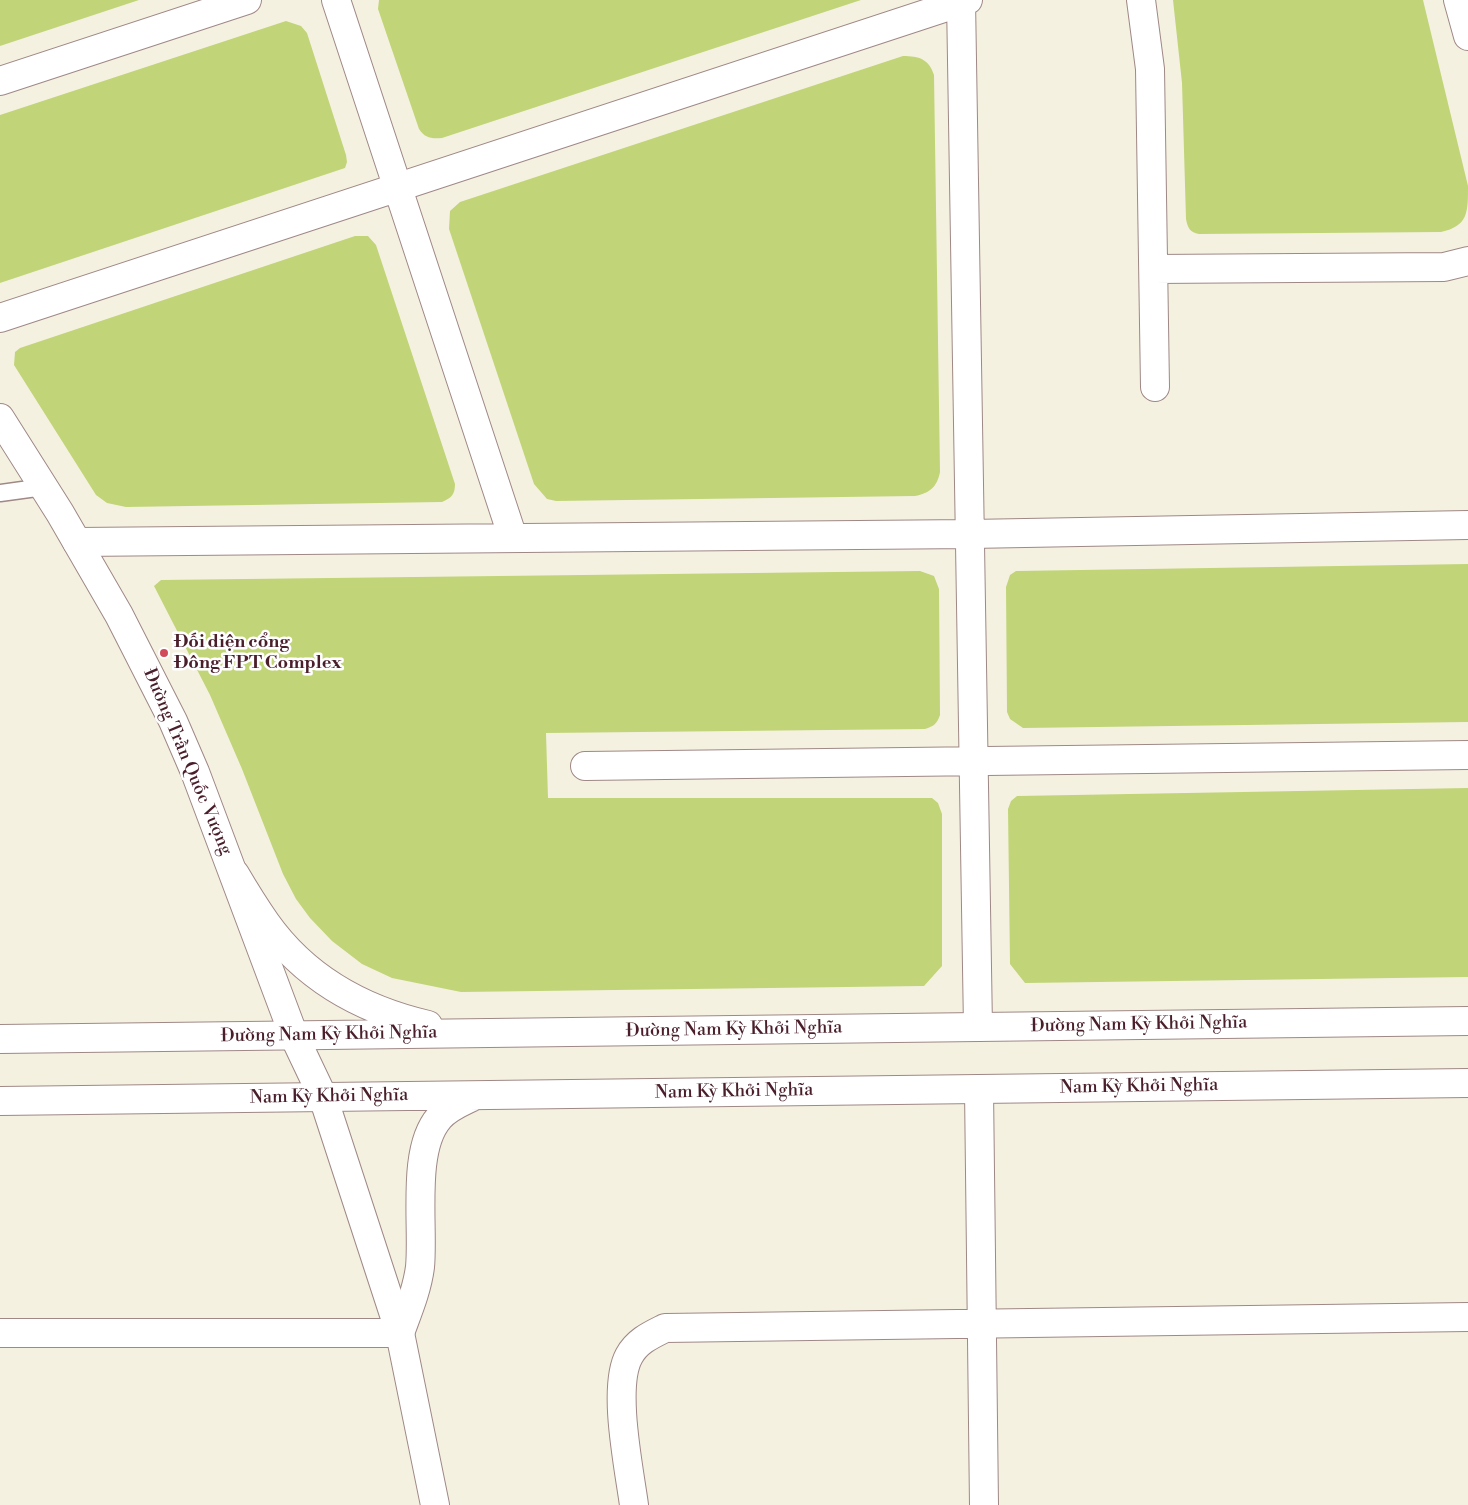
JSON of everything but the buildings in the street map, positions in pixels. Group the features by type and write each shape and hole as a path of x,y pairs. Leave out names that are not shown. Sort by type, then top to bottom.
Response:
{"street":[{"path":"0,81 247,0"},
{"path":"336,0 513,538"},
{"path":"1141,0 1150,69 1155,387"},
{"path":"1458,0 1468,36"},
{"path":"0,318 963,1 972,761 978,1027"},
{"path":"1154,270 1444,267 1468,261"},
{"name":"Đường Trần Quốc Vượng","path":"0,418 77,542 119,615 173,721 235,874 294,1036 322,1097 400,1333 435,1505"},
{"path":"77,542 970,534 1468,525"},
{"path":"584,766 1468,755"},
{"path":"235,874 273,931 306,966 326,982 350,998 377,1011 466,1033"},
{"name":"Đường Nam Kỳ Khởi Nghĩa","path":"0,1039 1468,1021"},
{"name":"Nam Kỳ Khởi Nghĩa","path":"0,1101 1468,1083"},
{"path":"979,1089 984,1505"},
{"path":"0,1332 400,1333 419,1275 423,1155 429,1134 439,1118 455,1105 476,1096"},
{"path":"634,1505 621,1397 623,1373 629,1355 644,1338 665,1328 689,1326 1468,1318"}],"lane":[{"path":"0,493 44,488"}],"green space":[{"path":"0,0 139,0 0,46"},
{"path":"379,0 861,0 442,138 435,138 426,136 419,129 378,9"},
{"path":"1173,0 1423,0 1468,186 1468,204 1465,217 1457,226 1441,232 1199,234 1191,231 1186,219 1182,83"},
{"path":"286,21 301,26 307,33 346,155 347,162 345,168 0,283 0,115"},
{"path":"903,56 923,60 929,65 934,75 940,472 935,485 929,491 915,496 556,501 547,499 534,484 449,229 450,211 460,202"},
{"path":"355,236 368,236 376,245 455,484 454,491 450,497 442,502 126,507 107,503 96,495 14,365 15,352 20,348"},
{"path":"1468,564 1468,722 1023,728 1010,719 1007,712 1006,587 1010,575 1016,571"},
{"path":"920,571 934,576 939,589 940,715 936,723 931,727 925,729 546,733 548,798 932,798 938,803 942,814 942,966 924,986 461,992 392,978 362,964 332,941 310,918 296,899 283,874 242,769 210,695 154,586 161,580"},
{"path":"1468,788 1468,977 1025,983 1010,964 1008,809 1011,801 1017,796"}],"place":[{"name":"Đối diện cổng Đông FPT Complex","path":"164,653"}]}
